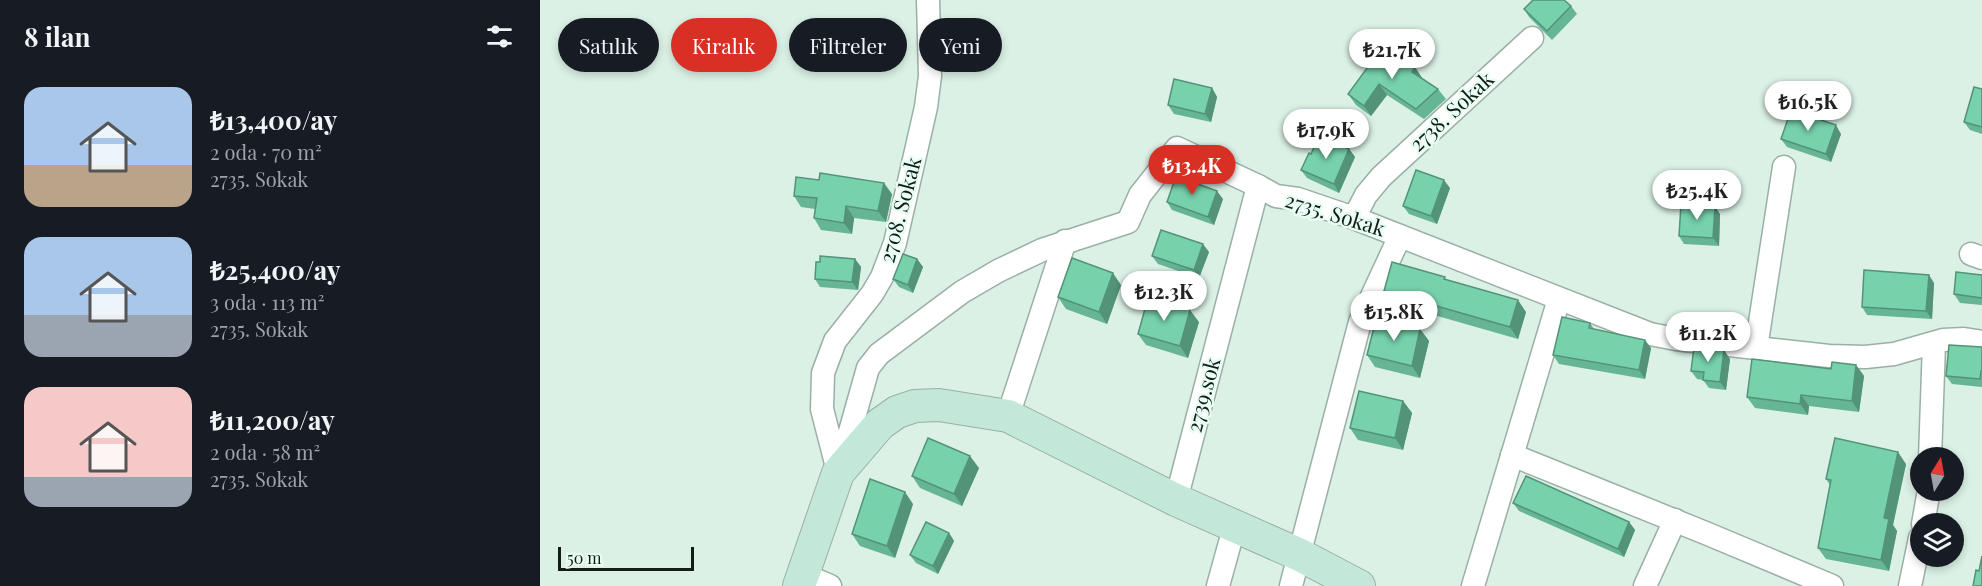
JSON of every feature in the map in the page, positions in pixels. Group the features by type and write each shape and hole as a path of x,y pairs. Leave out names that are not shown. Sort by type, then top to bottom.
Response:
{"street":[{"name":"2708. Sokak","path":"838,473 822,409 823,373 836,341 872,294 890,261 926,107 930,76 928,0"},
{"name":"2738. Sokak","path":"1354,218 1366,195 1381,177 1532,38"},
{"name":"2735. Sokak","path":"838,473 862,384 868,368 879,354 962,292 998,270 1065,241 1128,222 1140,195 1177,148 1276,196 1298,199 1354,218 1650,334 1829,356 1865,357 1894,354 1934,343 1964,339 1982,342"},
{"path":"1756,348 1784,167"},
{"name":"2739.sok","path":"1176,500 1258,186"},
{"path":"1291,586 1360,322 1400,236"},
{"path":"1008,416 1065,241"},
{"path":"1473,586 1559,299"},
{"path":"1930,447 1934,343"},
{"path":"811,582 838,473 880,424 897,412 915,406 939,405 1008,416 1176,500 1234,528 1300,555 1359,586"},
{"path":"1512,455 1832,586"},
{"path":"1646,586 1675,520"},
{"path":"1218,586 1234,528"},
{"path":"1910,586 1914,567"}],"building":[{"path":"1533,0 1564,0 1571,6 1547,31 1524,9"},
{"path":"1384,45 1415,67 1412,72 1438,89 1416,109 1379,84 1364,106 1348,94"},
{"path":"1174,79 1212,88 1205,114 1168,105"},
{"path":"1974,87 1982,89 1982,127 1964,122"},
{"path":"1791,110 1836,125 1826,154 1781,139"},
{"path":"1319,136 1349,149 1334,184 1301,170"},
{"path":"1416,170 1444,180 1431,216 1403,206"},
{"path":"820,173 884,183 878,211 846,206 844,223 814,218 817,198 794,196 796,177 819,180"},
{"path":"1176,176 1217,191 1208,217 1167,202"},
{"path":"1681,204 1715,206 1713,238 1679,236"},
{"path":"1161,230 1203,244 1194,270 1152,256"},
{"path":"903,254 917,259 908,285 893,279"},
{"path":"820,256 855,259 852,282 815,279 816,262 820,262"},
{"path":"1072,258 1113,273 1099,312 1058,297"},
{"path":"1392,262 1518,300 1510,327 1384,291"},
{"path":"1864,270 1929,275 1926,311 1862,307"},
{"path":"1956,272 1982,275 1982,298 1954,294"},
{"path":"1148,298 1190,310 1180,346 1138,334"},
{"path":"1562,317 1590,323 1589,328 1645,340 1639,370 1553,355"},
{"path":"1376,319 1420,329 1412,366 1367,355"},
{"path":"1949,345 1982,347 1980,379 1946,376"},
{"path":"1694,347 1724,350 1720,382 1703,380 1704,372 1691,371"},
{"path":"1752,359 1831,369 1832,362 1856,365 1852,401 1801,395 1800,404 1747,397"},
{"path":"1359,391 1403,401 1395,438 1350,428"},
{"path":"928,438 970,456 954,494 912,476"},
{"path":"1835,438 1898,452 1884,518 1889,519 1881,560 1818,548 1831,480 1826,479"},
{"path":"1526,476 1629,522 1618,549 1513,503"},
{"path":"870,479 905,492 887,546 852,534"},
{"path":"926,522 949,533 933,566 910,555"},
{"path":"1982,556 1982,586 1973,586 1976,570 1979,571"}]}
